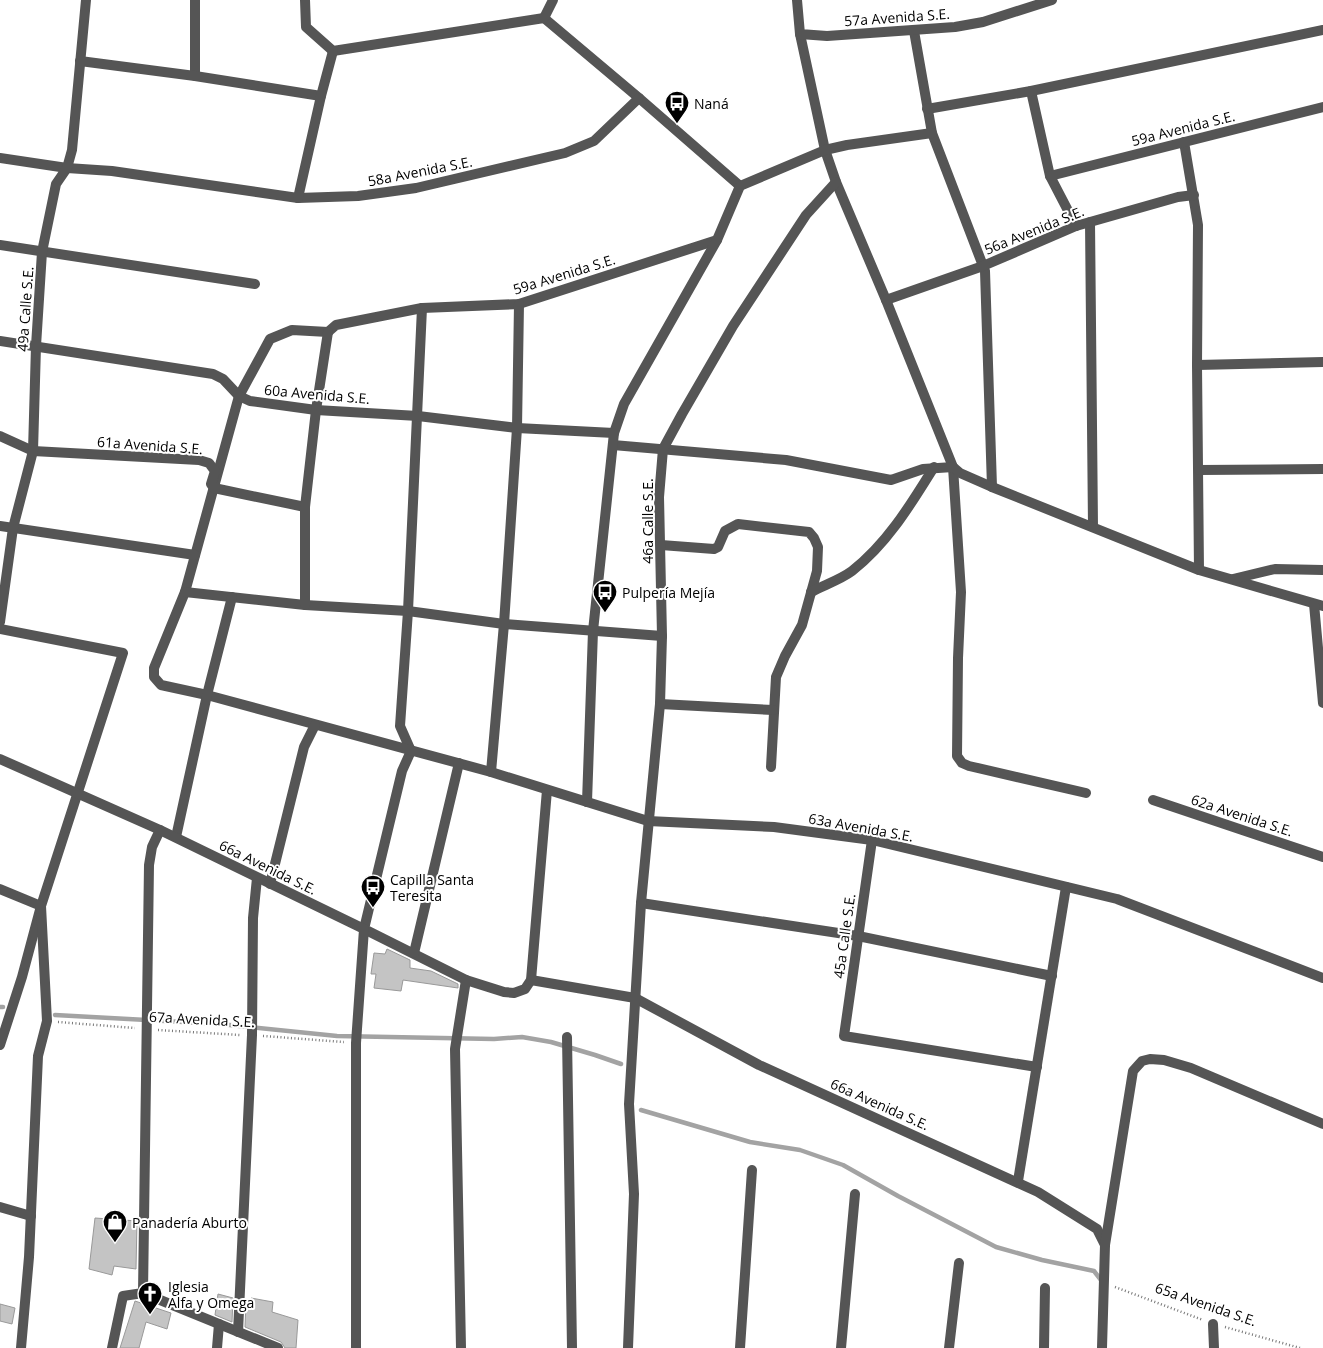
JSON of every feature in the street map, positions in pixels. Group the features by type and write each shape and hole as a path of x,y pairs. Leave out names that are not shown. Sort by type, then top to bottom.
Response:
{"street":[{"name":"49a Calle S.E.","path":"0,622 13,528 34,451 36,346 42,252 56,184 67,168 72,150 86,0"},
{"path":"195,0 195,76"},
{"path":"305,0 306,27 334,51 544,18 740,186"},
{"path":"544,18 553,0"},
{"path":"797,0 800,34 825,150 836,182 953,467 961,592 957,756 962,763 969,766 1086,793"},
{"name":"57a Avenida S.E.","path":"800,34 827,36 956,27 983,22 1052,0"},
{"path":"914,30 932,133 984,271 992,487"},
{"path":"927,109 1030,91 1323,30"},
{"path":"298,198 321,96 334,51"},
{"path":"80,61 195,76 321,96"},
{"path":"1030,91 1050,176 1076,226"},
{"name":"58a Avenida S.E.","path":"0,158 298,198 358,196 416,188 565,153 594,141 639,98"},
{"name":"59a Avenida S.E.","path":"1050,176 1323,107"},
{"path":"305,605 305,507 316,410 328,332 292,330 270,339 239,396 185,592 154,668 154,677 161,685 207,695 459,763 587,802 593,632 614,433 624,404 718,240 740,186 825,150 932,133"},
{"path":"1184,142 1198,225 1199,570"},
{"name":"46a Calle S.E.","path":"628,1348 634,1194 629,1104 640,903 660,704 662,636 661,545 658,497 663,449 733,326 806,214 836,182"},
{"name":"56a Avenida S.E.","path":"886,300 983,266 1076,226 1178,198 1194,196"},
{"path":"1090,222 1093,527"},
{"name":"59a Avenida S.E.","path":"328,332 336,325 422,308 519,304 718,240"},
{"path":"0,245 255,284"},
{"path":"491,772 504,624 517,428 519,304"},
{"path":"356,1348 356,1043 364,929 402,772 411,751 400,726 408,612 422,308"},
{"name":"60a Avenida S.E.","path":"0,341 213,374 223,379 239,396 250,402 316,410 418,416 517,428 614,433"},
{"path":"1197,365 1323,362"},
{"name":"61a Avenida S.E.","path":"0,436 34,451 200,460 209,463 215,471 212,484 214,488"},
{"path":"613,445 786,460 891,480 923,469 953,467 960,473 992,487 1199,570 1319,605 1323,702"},
{"path":"811,592 852,571 874,550 901,518 934,468"},
{"path":"1198,470 1323,469"},
{"path":"214,488 305,507"},
{"path":"661,545 714,549 718,546 725,530 738,524 810,532 814,538 818,547 816,571 802,625 776,677 771,767"},
{"path":"0,526 196,555"},
{"path":"1231,579 1275,569 1323,570"},
{"path":"185,592 305,605 408,612 504,624 662,636"},
{"path":"176,837 207,695 232,597"},
{"path":"0,629 123,653 41,906 22,977 0,1045"},
{"path":"660,704 773,710"},
{"path":"270,884 304,747 315,725"},
{"name":"66a Avenida S.E.","path":"0,759 176,837 466,980 504,992 514,993 528,985 635,998 760,1065 1038,1192 1097,1228 1105,1245"},
{"path":"414,954 459,763"},
{"path":"528,985 547,790"},
{"name":"62a Avenida S.E.","path":"1153,800 1323,857"},
{"name":"63a Avenida S.E.","path":"587,802 648,821 774,827 872,840 1066,886 1117,899 1323,978"},
{"path":"143,1293 149,866 152,847 160,830"},
{"name":"45a Calle S.E.","path":"872,840 844,1036 1037,1067"},
{"path":"238,1332 252,1035 254,918 257,878"},
{"path":"1018,1182 1066,886"},
{"path":"0,889 41,906"},
{"path":"640,903 858,936 1052,976"},
{"path":"21,1348 31,1216 38,1056 47,1021 41,906"},
{"path":"461,1348 455,1049 466,980"},
{"path":"567,1037 572,1348"},
{"path":"1102,1348 1105,1245 1134,1071 1142,1061 1150,1059 1164,1060 1191,1068 1323,1124"},
{"path":"740,1348 752,1170"},
{"path":"841,1348 855,1194"},
{"path":"0,1207 31,1216"},
{"path":"949,1348 959,1263"},
{"path":"1044,1348 1045,1288"},
{"path":"112,1348 124,1296 143,1293 278,1348"},
{"path":"217,1348 219,1324"},
{"path":"1213,1324 1214,1348"}],"path":[{"name":"67a Avenida S.E.","path":"47,1021 148,1030 356,1043"},
{"name":"65a Avenida S.E.","path":"1104,1283 1213,1324 1300,1348"}],"building":[{"path":"387,949 410,960 410,968 431,971 458,984 458,988 403,980 401,991 374,988 376,974 371,974 374,953 385,954"},
{"name":"Panadería Aburto","path":"95,1218 137,1221 136,1269 114,1266 112,1275 89,1269"},
{"path":"218,1294 233,1298 232,1322 215,1315"},
{"path":"251,1298 273,1302 272,1312 298,1320 296,1348 285,1348 281,1342 245,1327 246,1301 251,1302"},
{"path":"135,1301 171,1313 167,1329 146,1322 139,1348 120,1348"},
{"path":"0,1304 15,1308 12,1324 0,1321"}],"waterway":[{"path":"55,1015 220,1024 337,1036 494,1039 522,1037 551,1042 621,1064"},
{"path":"641,1110 750,1142 800,1150 843,1165 996,1247 1042,1260 1094,1271 1101,1280"}],"place":[{"name":"Naná","path":"677,124"},
{"name":"Pulpería Mejía","path":"605,613"},
{"name":"Capilla Santa Teresita","path":"373,908"},
{"name":"Panadería Aburto","path":"115,1243"},
{"name":"Iglesia Alfa y Omega","path":"150,1315"}]}
